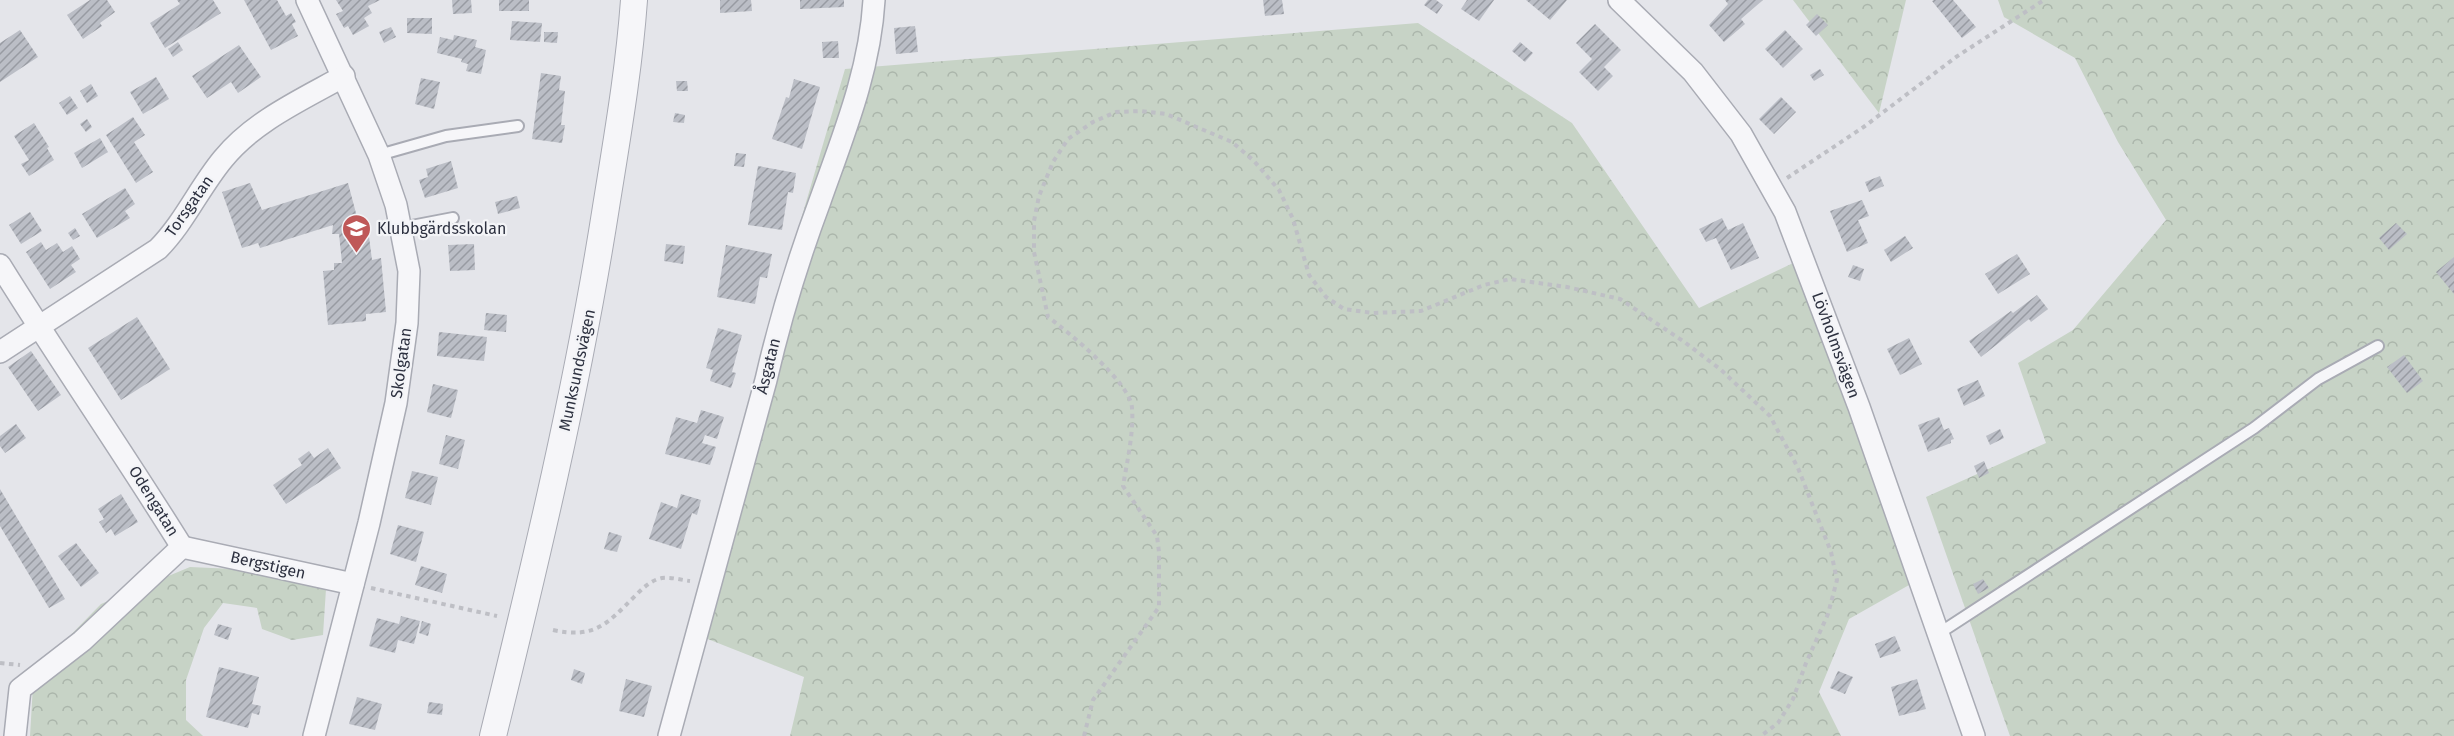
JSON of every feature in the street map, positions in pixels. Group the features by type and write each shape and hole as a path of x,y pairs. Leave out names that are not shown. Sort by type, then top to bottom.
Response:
{"street":[{"name":"Skolgatan","path":"307,0 379,155 396,205 409,271 407,323 396,403 314,736"},
{"name":"Munksundsvägen","path":"493,736 541,538 588,322 630,60 634,0"},
{"name":"Åsgatan","path":"669,736 766,380 778,328 820,201 850,121 868,49 874,0"},
{"name":"Lövholmsvägen","path":"1619,0 1693,72 1742,134 1785,212 1822,305 1974,736"},
{"name":"Torsgatan","path":"0,352 158,249 175,232 197,193 224,157 260,123 344,76"},
{"name":"Odengatan","path":"0,265 134,469 182,547 82,641 10,688 15,736"},
{"name":"Bergstigen","path":"182,547 353,584"}],"lane":[{"path":"379,155 446,136 518,126"},
{"path":"401,228 453,218"},
{"path":"1938,634 2254,428 2318,379 2378,346"}],"path":[{"path":"1770,186 1803,168 1865,126 1956,57 2044,0"},
{"path":"1084,736 1093,700 1159,607 1159,552 1157,536 1123,486 1132,406 1115,377 1068,332 1047,317 1034,252 1034,221 1039,196 1053,162 1068,139 1093,122 1116,112 1140,111 1166,114 1232,142 1254,161 1279,190 1293,219 1309,275 1326,297 1344,309 1374,313 1421,311 1484,285 1510,279 1568,287 1620,299 1720,369 1770,416 1798,468 1831,552 1838,580 1828,614 1793,699 1778,723 1761,736"},
{"path":"553,630 576,633 595,631 652,581 672,578 709,585"},
{"path":"353,584 497,616"}],"green space":[{"path":"1793,0 1906,0 1879,113"},
{"path":"1998,0 2454,0 2454,736 2010,736 1926,497 2046,443 2018,363 2073,330 2166,220 2118,142 2075,58 2004,17"},
{"path":"1418,23 1572,123 1699,308 1812,254 1925,576 1849,619 1819,692 1841,736 790,736 804,677 690,632 764,346 845,69"},
{"path":"190,567 234,569 326,589 323,635 292,640 262,629 257,608 223,603 204,628 186,680 186,720 203,736 30,736 33,685 53,653 101,604"}],"building":[{"path":"90,0 107,0 115,12 100,23 102,26 83,39 67,15"},
{"path":"177,0 213,0 221,13 165,48 150,23 180,4"},
{"path":"244,0 277,0 286,16 291,13 296,22 292,24 298,36 271,50"},
{"path":"336,0 380,0 368,6 372,13 364,18 369,26 353,35 348,26 344,28 336,14 343,11"},
{"path":"452,0 471,0 472,13 453,14"},
{"path":"499,0 529,0 529,11 499,11"},
{"path":"720,0 751,0 752,11 720,13"},
{"path":"800,0 844,0 844,7 800,9"},
{"path":"1263,0 1282,0 1284,14 1265,16"},
{"path":"1428,0 1436,0 1443,5 1437,14 1424,5"},
{"path":"1467,0 1494,0 1479,21 1461,9"},
{"path":"1526,0 1567,0 1550,20"},
{"path":"1725,0 1763,0 1741,19 1745,24 1724,42 1709,25 1728,4"},
{"path":"1953,0 1976,27 1962,38 1932,1"},
{"path":"1817,14 1828,25 1816,36 1806,25"},
{"path":"407,18 432,18 432,34 407,33"},
{"path":"512,21 542,23 540,42 510,40"},
{"path":"1595,24 1621,50 1604,67 1613,76 1598,91 1579,72 1592,59 1576,43"},
{"path":"915,26 918,52 896,54 894,28"},
{"path":"391,27 396,37 384,43 379,32"},
{"path":"20,30 38,57 0,82 0,43"},
{"path":"1785,30 1803,49 1783,68 1765,49"},
{"path":"544,32 558,32 557,43 544,42"},
{"path":"454,35 477,40 475,47 486,50 481,74 466,71 468,64 461,62 462,59 437,53 440,37 453,40"},
{"path":"838,41 839,58 823,58 822,42"},
{"path":"178,42 183,50 173,57 168,49"},
{"path":"1520,42 1533,53 1525,62 1512,51"},
{"path":"239,45 261,77 238,93 231,82 207,98 192,76"},
{"path":"1820,69 1824,75 1814,81 1810,75"},
{"path":"541,73 561,76 559,90 565,91 561,125 565,125 562,143 532,139"},
{"path":"156,77 169,99 143,114 130,92"},
{"path":"421,78 440,82 434,109 415,104"},
{"path":"794,79 820,87 802,149 772,139 786,97 789,98"},
{"path":"676,81 687,81 688,91 677,91"},
{"path":"91,84 98,96 87,103 80,91"},
{"path":"70,96 78,108 67,115 59,103"},
{"path":"1781,97 1796,112 1774,134 1759,119"},
{"path":"675,113 685,115 684,123 673,122"},
{"path":"133,117 145,135 134,142 153,172 136,183 106,135"},
{"path":"87,119 92,127 86,132 80,124"},
{"path":"34,123 54,160 29,176 21,164 29,160 14,136"},
{"path":"100,138 108,152 82,168 74,153"},
{"path":"736,153 746,154 744,167 734,166"},
{"path":"451,161 458,188 425,198 419,180 428,177 426,169"},
{"path":"758,166 796,173 793,193 788,192 782,230 748,225"},
{"path":"1880,176 1884,186 1869,192 1865,182"},
{"name":"Klubbgärdsskolan","path":"250,183 262,210 348,183 357,217 349,219 350,223 367,221 372,260 381,258 386,312 366,314 366,321 328,325 323,271 334,270 334,263 342,263 339,234 332,234 333,225 260,248 258,243 242,248 222,192"},
{"path":"125,188 135,204 125,211 130,218 97,238 82,214"},
{"path":"517,196 520,208 498,214 495,202"},
{"path":"1862,200 1869,216 1858,220 1868,243 1847,252 1830,211"},
{"path":"30,212 42,231 21,244 9,225"},
{"path":"1722,218 1728,230 1743,223 1759,258 1731,270 1716,238 1706,242 1699,229"},
{"path":"2396,223 2407,234 2389,250 2379,238"},
{"path":"75,228 80,236 73,240 68,233"},
{"path":"1905,236 1913,248 1891,262 1884,250"},
{"path":"41,242 46,250 57,243 63,252 72,246 80,259 71,265 76,272 50,289 26,252"},
{"path":"474,244 475,270 450,271 448,245"},
{"path":"666,244 685,246 683,264 664,261"},
{"path":"726,245 772,254 767,278 760,277 755,304 717,297"},
{"path":"2017,254 2030,274 1998,294 1985,274"},
{"path":"2454,257 2454,294 2436,272"},
{"path":"1853,265 1864,269 1860,281 1848,277"},
{"path":"2037,295 2048,309 2031,322 2029,319 1981,357 1969,341"},
{"path":"486,313 507,315 506,332 484,330"},
{"path":"137,317 170,369 121,400 88,348"},
{"path":"718,328 742,335 732,372 736,373 731,388 710,381 713,370 706,368"},
{"path":"439,332 487,337 484,361 437,356"},
{"path":"1909,338 1922,364 1900,375 1887,349"},
{"path":"31,351 61,395 38,411 8,367"},
{"path":"2404,355 2423,381 2407,393 2387,367"},
{"path":"1978,380 1985,396 1964,406 1957,389"},
{"path":"433,384 458,390 451,418 427,412"},
{"path":"701,410 724,417 717,439 705,435 702,443 716,447 710,465 665,454 676,417 697,423"},
{"path":"1939,417 1944,430 1949,428 1954,439 1951,443 1928,452 1918,425"},
{"path":"16,424 26,438 5,453 0,446 0,436"},
{"path":"2000,429 2004,438 1990,445 1986,436"},
{"path":"446,435 465,440 458,469 439,464"},
{"path":"328,448 341,468 286,504 273,485 302,465 298,459 309,451 314,458"},
{"path":"1984,461 1989,473 1979,478 1974,466"},
{"path":"412,471 438,477 431,505 405,498"},
{"path":"0,489 65,599 49,608 0,526"},
{"path":"121,494 138,522 115,536 111,529 106,533 99,522 104,519 98,509"},
{"path":"681,494 701,500 697,515 692,513 681,549 649,539 661,502 677,508"},
{"path":"398,525 424,532 416,562 390,554"},
{"path":"609,532 622,536 617,552 604,549"},
{"path":"76,543 99,573 81,587 58,556"},
{"path":"421,566 447,574 442,593 415,585"},
{"path":"1983,579 1989,588 1978,594 1973,584"},
{"path":"401,616 420,621 414,644 398,640 395,653 369,646 377,618 399,624"},
{"path":"422,621 431,624 428,636 419,633"},
{"path":"218,624 232,628 228,640 214,635"},
{"path":"1895,636 1901,651 1880,658 1875,644"},
{"path":"219,667 259,677 252,704 261,706 259,715 252,713 248,728 206,717"},
{"path":"574,669 585,673 582,684 571,680"},
{"path":"1838,671 1853,677 1845,694 1830,688"},
{"path":"626,679 652,686 644,717 619,711"},
{"path":"1917,679 1926,709 1899,716 1891,687"},
{"path":"357,697 382,704 375,730 349,724"},
{"path":"429,702 443,704 442,715 427,713"}],"place":[{"name":"Klubbgärdsskolan","path":"356,254"}]}
